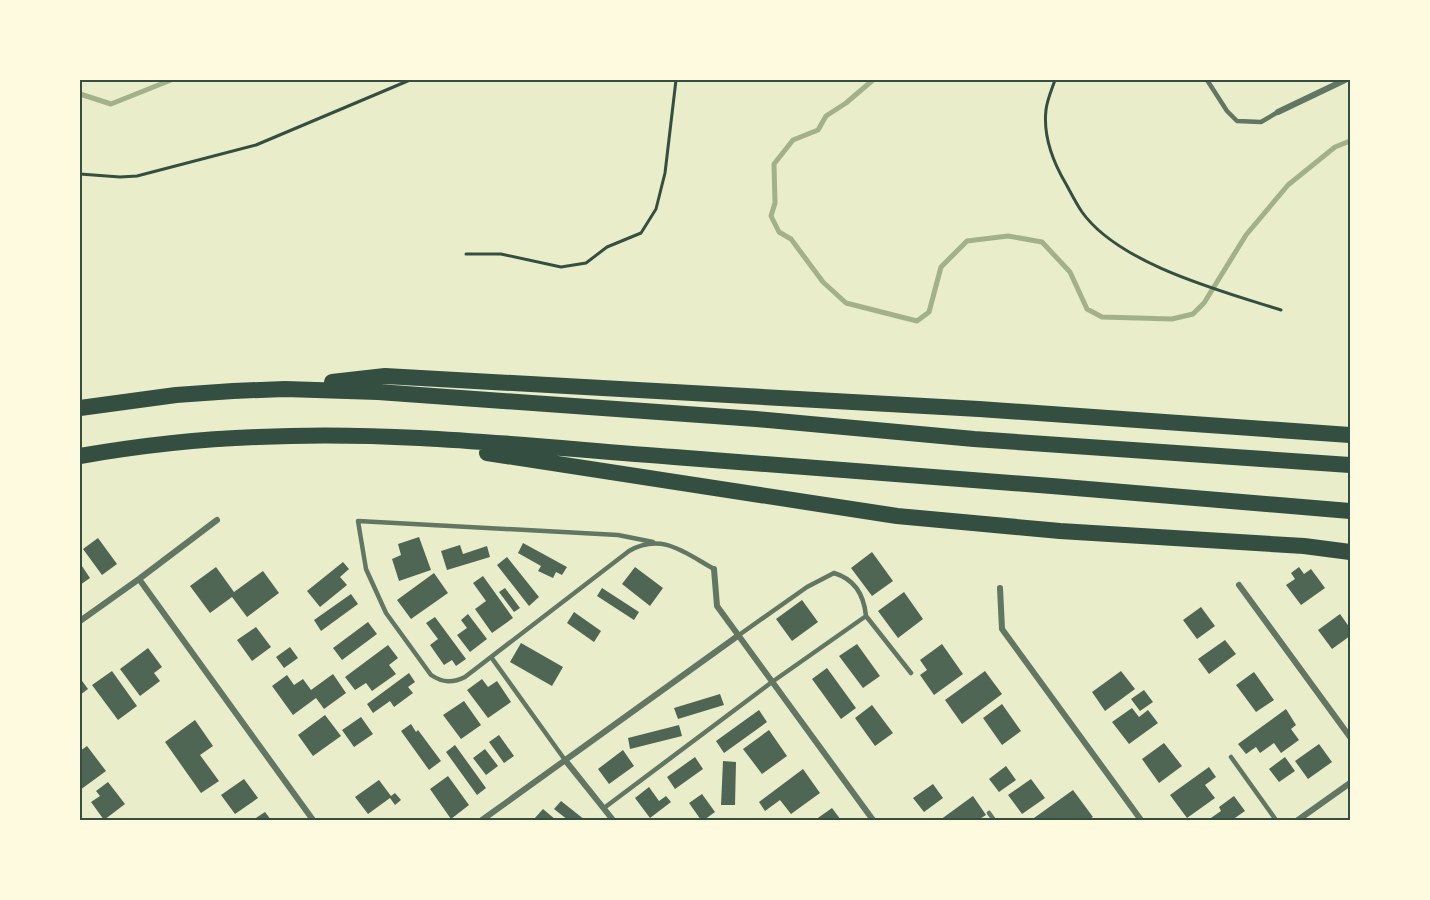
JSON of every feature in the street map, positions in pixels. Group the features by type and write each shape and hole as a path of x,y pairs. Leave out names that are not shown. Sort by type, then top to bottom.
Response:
{"highway":[{"path":"80,408 176,394 256,390 385,376 979,409 1350,435"},
{"path":"256,390 344,391 490,399 756,419 974,439 1350,465"},
{"path":"80,456 115,449 258,436 419,438 991,480 1350,511"},
{"path":"376,437 897,516 1060,531 1304,546 1350,552"}],"street":[{"path":"1278,112 1345,80"},
{"path":"80,621 217,520"},
{"path":"714,568 717,606 873,820"},
{"path":"140,579 313,820"},
{"path":"1239,585 1350,737"},
{"path":"1000,588 1002,629 1140,820"},
{"path":"482,820 739,635"},
{"path":"565,760 613,820"},
{"path":"1298,820 1350,783"}],"lane":[{"path":"1206,80 1227,111 1237,121 1261,122 1278,112"},
{"path":"653,542 629,551 465,677 457,681 439,680 431,675 386,614 366,569 358,521 618,536 665,544 714,568"},
{"path":"739,635 807,586 834,573 848,577 865,603 866,616 910,673"},
{"path":"604,808 772,682 866,616"},
{"path":"491,657 565,760"},
{"path":"1231,757 1276,820"},
{"path":"988,813 994,820"}],"path":[{"path":"80,174 137,176 256,145 410,80"},
{"path":"466,254 501,254 561,267 586,263 607,247 641,232 656,209 665,173 676,80"},
{"path":"1055,80 1046,110 1047,142 1060,173 1083,213 1114,242 1157,266 1204,285 1281,310"}],"building":[{"path":"419,537 431,570 399,581 392,559 401,555 398,544"},
{"path":"98,538 117,564 102,575 83,549"},
{"path":"523,543 567,567 562,575 556,572 553,578 538,571 541,566 518,553"},
{"path":"460,545 463,554 487,546 490,557 447,570 441,551"},
{"path":"872,552 893,581 872,596 851,568"},
{"path":"507,557 539,597 529,606 497,565"},
{"path":"343,562 349,569 340,577 347,585 320,607 307,591"},
{"path":"80,563 90,578 80,585"},
{"path":"216,567 234,592 263,571 279,593 247,617 232,597 210,613 190,586"},
{"path":"635,567 663,588 650,606 622,584"},
{"path":"1299,567 1304,574 1311,569 1325,588 1301,605 1286,585 1295,579 1291,573"},
{"path":"434,573 448,593 411,619 397,600"},
{"path":"483,576 513,618 492,633 475,609 486,601 473,583"},
{"path":"505,588 520,608 514,612 499,592"},
{"path":"602,588 639,612 634,620 597,596"},
{"path":"904,592 923,619 898,638 878,611"},
{"path":"351,594 358,604 321,631 314,620"},
{"path":"802,600 818,622 792,641 776,619"},
{"path":"1201,607 1215,626 1197,639 1183,620"},
{"path":"574,612 601,631 594,642 567,623"},
{"path":"468,614 487,639 470,652 457,635 467,628 461,620"},
{"path":"1340,614 1350,628 1350,636 1332,649 1318,630"},
{"path":"435,617 466,659 456,666 452,660 444,665 430,645 438,639 426,623"},
{"path":"368,622 377,634 342,660 333,648"},
{"path":"256,627 271,647 252,661 237,640"},
{"path":"1225,640 1236,654 1209,674 1198,659"},
{"path":"521,643 563,667 552,686 510,662"},
{"path":"857,644 880,676 863,688 839,656"},
{"path":"942,644 963,674 934,695 920,675 927,670 920,660"},
{"path":"388,645 398,658 389,665 396,674 372,691 366,683 355,690 345,677"},
{"path":"290,647 298,658 284,668 276,657"},
{"path":"148,648 162,667 154,673 160,681 140,696 120,669"},
{"path":"827,668 856,708 841,719 812,679"},
{"path":"112,671 137,706 118,720 92,685"},
{"path":"985,671 1002,694 962,724 945,700"},
{"path":"1121,671 1135,689 1105,711 1092,692"},
{"path":"1254,672 1274,700 1256,712 1236,685"},
{"path":"409,673 415,682 408,687 413,693 394,707 390,701 373,713 367,704"},
{"path":"333,674 346,693 324,709 316,698 293,715 272,686 287,675 294,685 303,679 311,690"},
{"path":"80,678 88,689 80,695"},
{"path":"482,679 488,687 497,681 511,702 488,718 467,690"},
{"path":"1144,690 1153,702 1140,711 1131,699"},
{"path":"720,694 724,705 678,719 674,708"},
{"path":"464,701 481,725 461,739 443,715"},
{"path":"1002,704 1021,731 1002,745 983,718"},
{"path":"872,705 893,733 875,746 855,718"},
{"path":"1132,708 1139,717 1148,710 1158,723 1129,744 1112,722"},
{"path":"1286,709 1296,725 1291,729 1299,740 1281,753 1274,743 1260,753 1256,747 1246,754 1238,744"},
{"path":"759,710 767,722 724,753 716,741"},
{"path":"325,715 341,736 313,756 298,735"},
{"path":"361,717 373,734 354,747 342,730"},
{"path":"195,720 213,746 200,755 219,781 201,793 165,742"},
{"path":"411,724 441,761 429,770 401,731"},
{"path":"679,725 682,736 630,749 628,738"},
{"path":"769,730 787,756 762,774 743,749"},
{"path":"499,735 514,756 504,763 489,742"},
{"path":"1164,743 1182,766 1159,783 1142,759"},
{"path":"1319,744 1332,762 1308,779 1295,761"},
{"path":"455,745 486,788 477,795 446,752"},
{"path":"87,746 106,771 80,790 80,751"},
{"path":"485,749 498,766 486,775 473,758"},
{"path":"623,750 634,766 609,784 598,769"},
{"path":"695,757 703,769 675,789 667,777"},
{"path":"1285,757 1295,771 1279,782 1269,769"},
{"path":"723,761 736,762 735,805 721,805"},
{"path":"1006,766 1016,780 999,792 989,779"},
{"path":"1209,767 1216,777 1205,785 1215,798 1187,818 1170,795"},
{"path":"803,769 820,793 791,814 780,800 765,811 759,802"},
{"path":"448,776 469,805 451,819 430,789"},
{"path":"244,779 258,798 235,814 221,795"},
{"path":"1031,779 1045,798 1022,814 1008,795"},
{"path":"379,780 391,796 395,793 401,800 395,805 390,798 368,814 355,797"},
{"path":"108,782 125,804 104,820 91,802 100,796 96,791"},
{"path":"933,784 943,798 924,812 913,798"},
{"path":"649,787 659,801 666,796 671,802 650,818 635,798"},
{"path":"1073,790 1093,817 1088,820 1036,820 1034,818"},
{"path":"702,794 715,812 704,820 701,820 689,803"},
{"path":"973,796 986,815 978,820 940,820"},
{"path":"1234,796 1245,811 1232,820 1208,820 1221,811 1219,807"},
{"path":"561,801 585,820 568,820 554,809"},
{"path":"832,808 841,820 815,820"},
{"path":"543,809 556,820 534,819"},
{"path":"265,812 271,820 253,820"}],"waterway":[{"path":"80,94 111,104 171,80"},
{"path":"873,80 846,103 826,116 818,130 793,140 774,164 775,203 771,216 779,232 791,239 823,282 846,303 917,321 929,312 941,267 967,241 1008,236 1042,242 1070,272 1087,309 1102,317 1172,319 1193,314 1204,303 1246,235 1288,185 1335,147 1350,141"}]}
